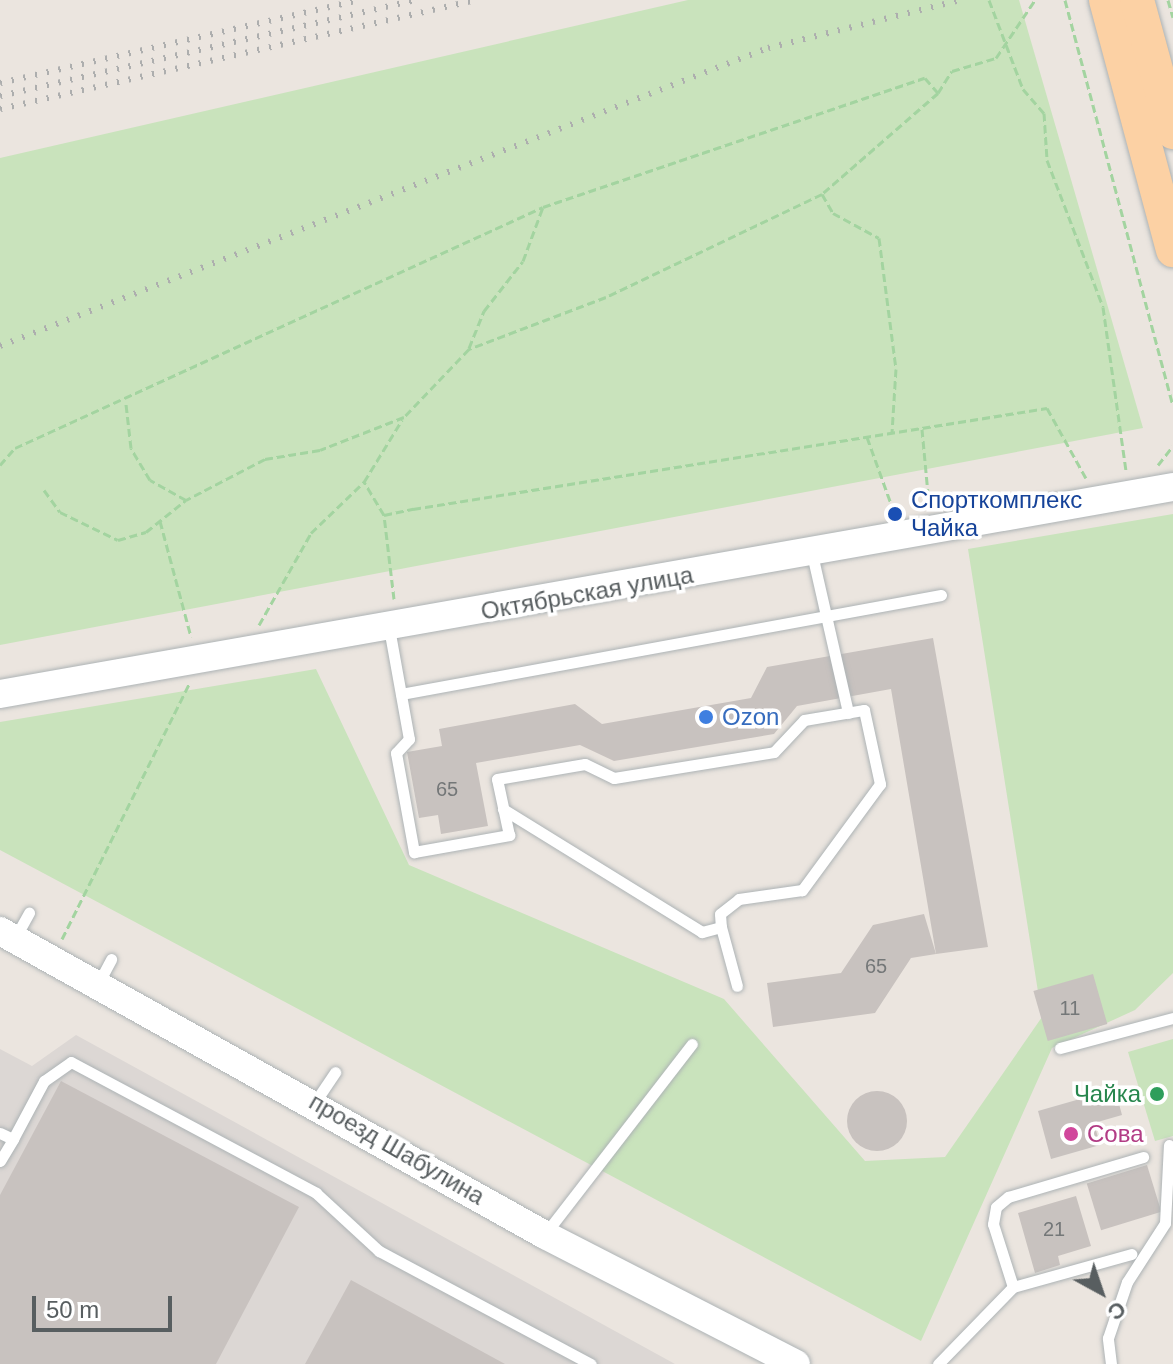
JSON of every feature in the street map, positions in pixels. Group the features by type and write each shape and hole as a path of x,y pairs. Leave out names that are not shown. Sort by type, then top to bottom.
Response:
{"main road":[{"path":"1106,0 1145,30 1173,250"},
{"path":"1137,0 1173,132"}],"street":[{"name":"Октябрьская улица","path":"0,694 812,554 1173,487"},
{"name":"проезд Шабулина","path":"8,935 52,960 105,971 315,1102 545,1235 796,1364"}],"lane":[{"path":"812,554 848,713"},
{"path":"401,694 941,595"},
{"path":"393,627 409,739 396,753 414,852 509,835 497,779 585,764 614,778 774,752 804,720 864,710 880,784 802,890 739,899 720,914 737,986"},
{"path":"503,809 693,932 721,927"},
{"path":"8,935 29,913"},
{"path":"1060,1048 1173,1018"},
{"path":"545,1235 692,1044"},
{"path":"0,1161 44,1081 71,1062 316,1193 379,1251 591,1364"},
{"path":"315,1102 335,1072"},
{"path":"0,1133 13,1139"},
{"path":"1111,1364 1108,1338 1127,1282 1165,1223 1169,1145"},
{"path":"1013,1287 993,1224 996,1207 1008,1197 1143,1157"},
{"path":"938,1364 1013,1287 1131,1254"}],"path":[{"path":"989,0 1023,89 1044,113 1047,160 1103,307 1127,475"},
{"path":"469,349 606,297 822,194 938,93 952,71 996,58 1005,38 1035,0"},
{"path":"1065,0 1173,406"},
{"path":"1145,30 1168,0"},
{"path":"0,465 15,448 126,404 543,207 925,78 938,93"},
{"path":"822,194 833,213 879,238 896,369 892,432"},
{"path":"254,650 261,614 311,533 364,482 404,417 469,349 484,311 523,261 543,207"},
{"path":"126,404 131,448 150,480 186,500"},
{"path":"384,515 1047,408 1088,481"},
{"path":"44,490 60,512 118,540 160,521 186,500 265,459 320,450 404,417"},
{"path":"922,428 929,509"},
{"path":"867,437 895,514"},
{"path":"364,482 384,515 393,627"},
{"path":"52,960 200,660 160,521"}],"shaded area":[{"path":"76,1035 675,1364 0,1364 0,1049 32,1066"}],"green space":[{"path":"688,0 1019,0 1143,428 0,645 0,158"},
{"path":"1173,514 1173,973 1135,1010 1052,1048 921,1341 0,850 0,722 316,669 409,865 724,999 865,1161 945,1157 1042,1017 968,549"},
{"name":"Чайка","path":"1173,1039 1173,1136 1155,1141 1128,1052"}],"building":[{"path":"933,638 988,947 936,954 891,689 797,706 774,734 614,761 580,745 476,763 488,826 441,834 438,815 419,818 407,752 442,746 439,729 575,704 602,724 751,698 767,667"},
{"path":"924,914 936,954 911,958 875,1013 773,1027 767,983 841,973 873,925"},
{"path":"1093,974 1107,1024 1048,1041 1033,991"},
{"path":"61,1081 299,1207 216,1364 0,1364 0,1195"},
{"name":"Сова","path":"1115,1089 1122,1115 1094,1123 1100,1145 1051,1159 1038,1111"},
{"path":"877,1091 888,1093 898,1100 905,1110 905,1132 898,1142 888,1149 877,1151 866,1149 856,1142 849,1132 847,1121 849,1110 856,1100 866,1093"},
{"path":"1147,1165 1161,1212 1101,1230 1087,1183"},
{"path":"1076,1196 1091,1246 1058,1256 1060,1265 1035,1273 1018,1213"},
{"path":"351,1280 505,1364 305,1364"}],"railway":[{"path":"0,83 360,0"},
{"path":"0,96 415,0"},
{"path":"0,109 476,0"},
{"path":"0,346 768,48 960,0"}],"place":[{"name":"Спорткомплекс Чайка","path":"895,514"},
{"name":"Ozon","path":"706,717"},
{"name":"Чайка","path":"1157,1094"},
{"name":"Сова","path":"1071,1134"}]}
